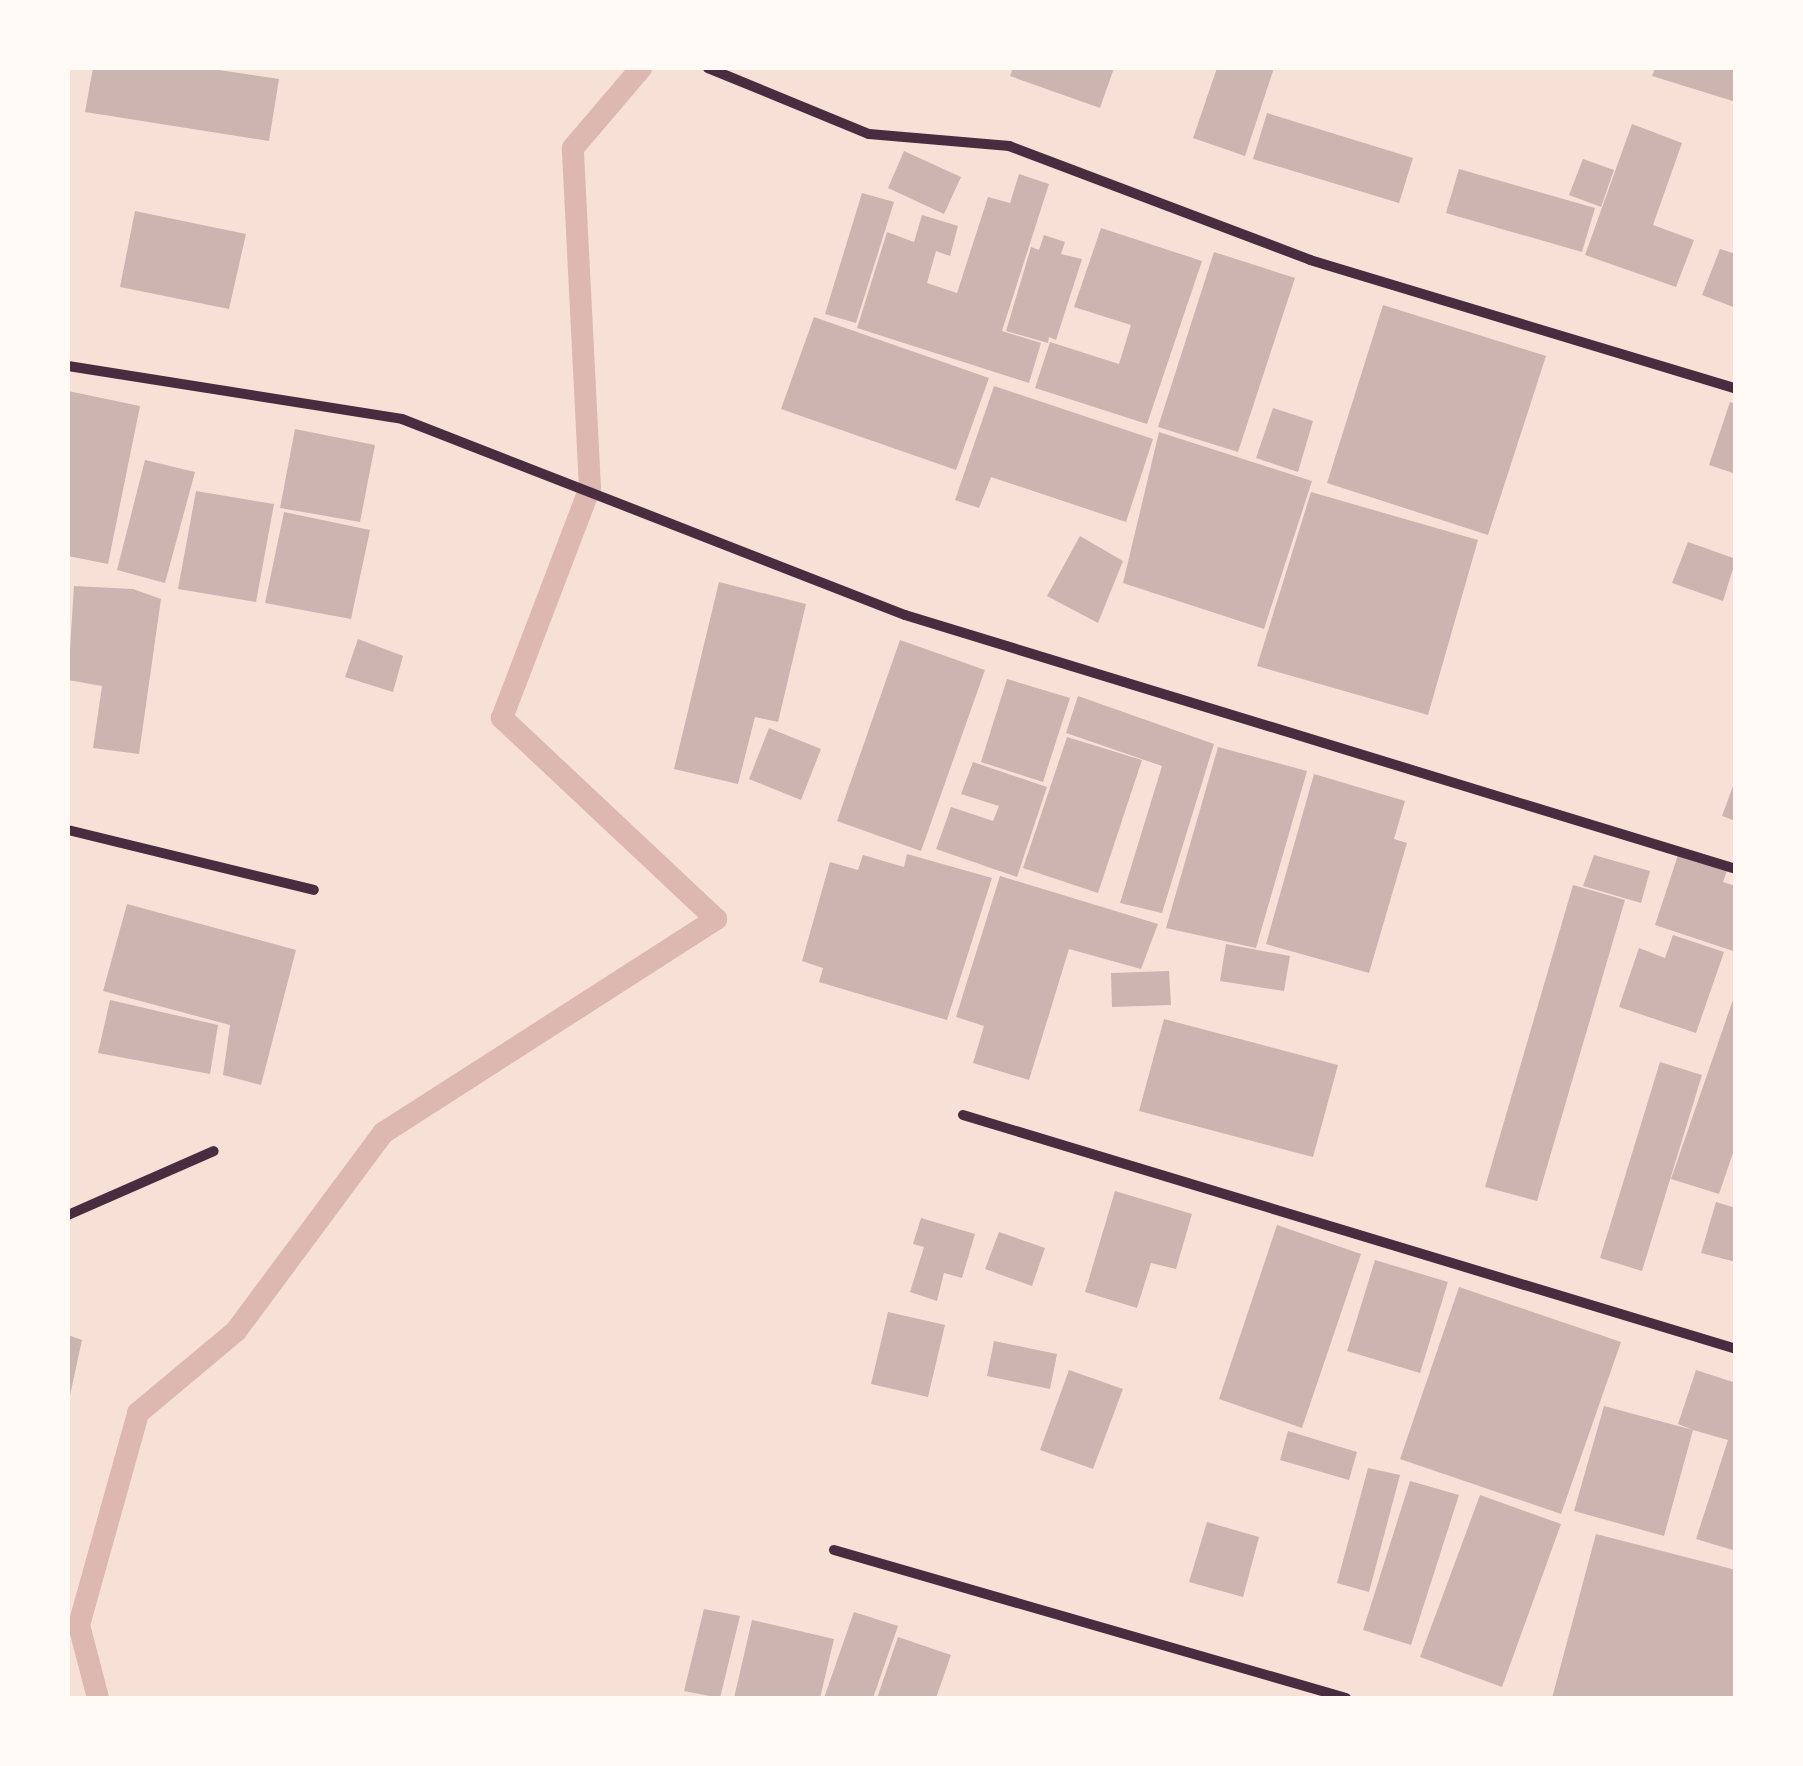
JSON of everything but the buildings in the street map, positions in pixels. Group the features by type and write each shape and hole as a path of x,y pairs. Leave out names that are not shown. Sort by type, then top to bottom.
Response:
{"street":[{"path":"708,68 870,134 1009,146 1310,260 1736,389"},
{"path":"68,366 402,419 905,615 1736,869"},
{"path":"68,830 314,890"},
{"path":"963,1115 1736,1350"},
{"path":"68,1214 214,1151"},
{"path":"834,1550 1346,1698"}],"waterway":[{"path":"98,1698 79,1625 138,1413 236,1331 383,1133 716,919 502,718 590,488 573,148 641,68"}]}
